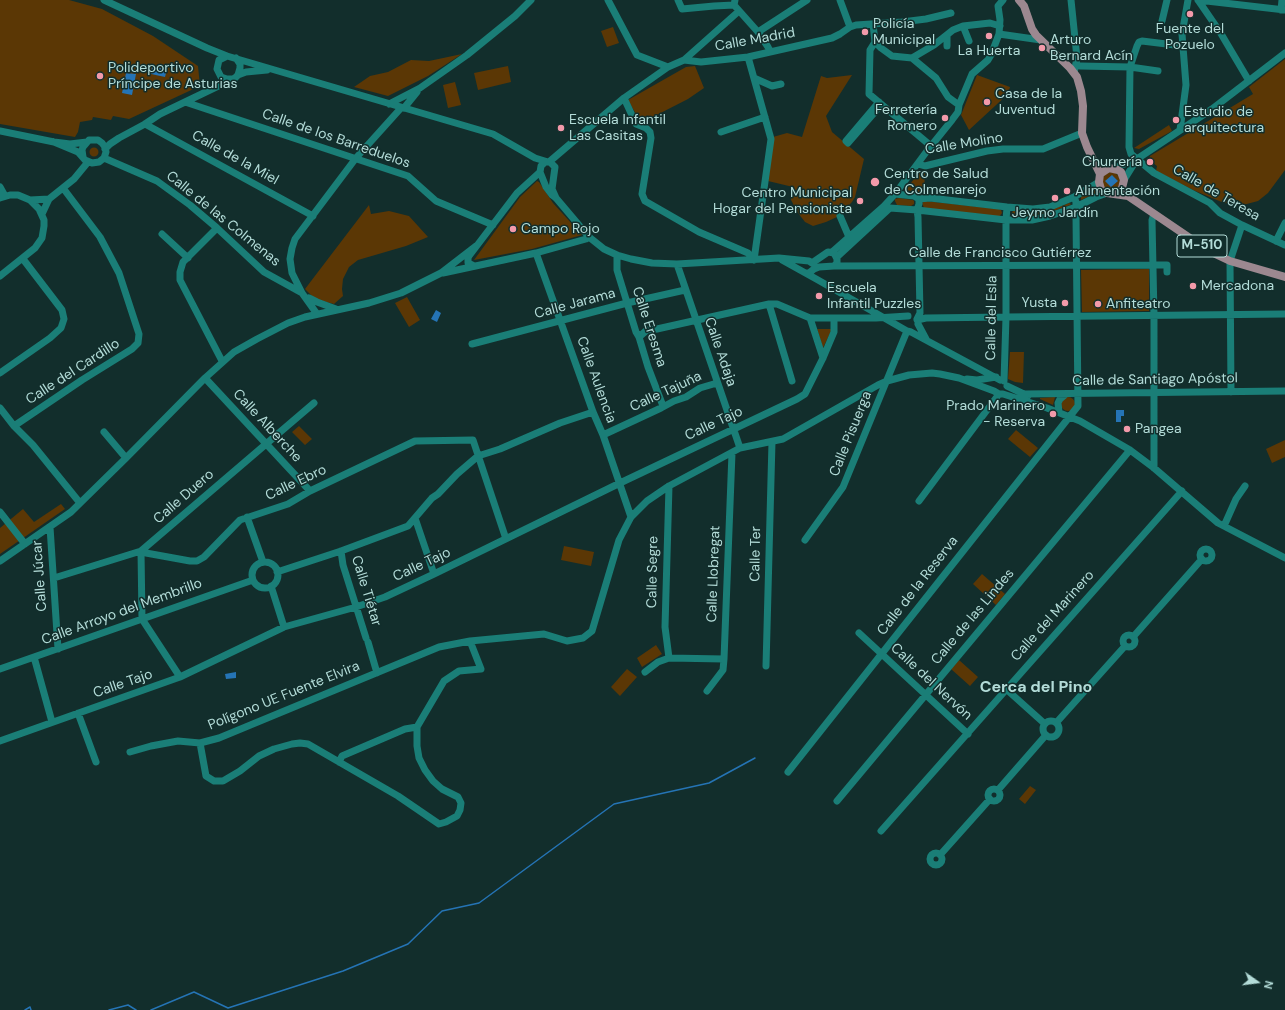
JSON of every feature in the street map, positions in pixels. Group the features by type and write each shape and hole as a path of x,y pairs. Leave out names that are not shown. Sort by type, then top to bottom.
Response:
{"main road":[{"name":"M-510","path":"1022,1 1032,29 1074,73 1079,84 1082,98 1082,133 1100,178 1101,189 1111,194 1128,196 1208,251 1230,261 1285,277"},
{"name":"M-510","path":"1087,147 1100,163 1121,172 1123,184 1128,196"},
{"path":"1100,178 1103,172 1112,168"},
{"path":"1111,194 1119,192 1123,184"}],"street":[{"path":"104,0 227,56 493,134 535,158 555,166 555,174 550,180 546,180 540,172"},
{"path":"389,104 420,88 467,55 515,16 531,0"},
{"path":"608,0 637,55 668,66"},
{"path":"678,0 682,9 734,3 739,11 758,32 770,52"},
{"path":"758,32 807,0"},
{"path":"840,0 850,27"},
{"path":"1071,0 1077,58 1074,73"},
{"path":"1162,21 1167,0"},
{"path":"1180,130 1186,85 1182,28 1188,0"},
{"path":"1198,0 1283,10 1282,0"},
{"path":"1198,0 1220,32 1249,81"},
{"path":"1204,10 1205,6 1212,2"},
{"path":"834,254 849,237 884,206 894,195 958,112 959,105 972,74 988,60 991,55 999,34 1001,3"},
{"path":"684,60 739,11"},
{"name":"Calle Madrid","path":"548,162 624,98 668,66 684,60 701,62 748,57 832,38 856,25 926,19 951,13"},
{"path":"912,58 934,45 953,30 963,26 990,23 1000,26"},
{"path":"873,24 875,42 870,50 869,94 931,146"},
{"path":"963,26 968,41"},
{"path":"1027,38 1032,29"},
{"path":"999,34 1041,40"},
{"path":"946,46 947,35"},
{"path":"1137,159 1131,154 1129,147 1130,67 1137,46 1142,41 1183,46"},
{"path":"875,42 892,56 912,58 936,78 948,96 959,105"},
{"path":"207,48 215,55 218,63"},
{"path":"1112,168 1137,159 1212,109 1285,53"},
{"path":"207,90 214,83 218,63 221,58 227,56"},
{"path":"748,57 771,139 754,260"},
{"path":"236,58 240,64 240,72 238,75"},
{"path":"1080,66 1130,67 1158,71"},
{"path":"105,150 110,144 119,138 160,114 238,75 246,72 273,69"},
{"path":"217,72 224,79 231,79"},
{"path":"754,78 772,86 781,84"},
{"path":"317,314 292,273 290,259 295,239 356,158 420,88"},
{"path":"624,98 636,124 646,128 650,132 652,138 642,194 645,200 699,232 748,253 754,260"},
{"name":"Calle de los Barreduelos","path":"185,102 408,176 436,201 493,225"},
{"path":"880,103 848,143 846,141 880,103"},
{"path":"721,132 765,117"},
{"name":"Calle de la Miel","path":"145,124 313,216"},
{"path":"0,131 70,144 92,140 119,138"},
{"name":"Calle Molino","path":"918,164 926,166 987,151 1003,149 1043,149 1082,133"},
{"path":"54,142 78,152 86,160 92,163 99,162 104,158 105,150 102,143 98,140"},
{"path":"86,160 82,154 83,147 87,142"},
{"path":"556,198 552,189 563,150"},
{"name":"Calle de las Colmenas","path":"104,158 157,181 190,205 264,272 316,302 338,310"},
{"path":"535,158 539,164 540,172 546,187 552,196 556,198 590,237 604,249 617,255 652,263 677,264 779,258 809,268 818,280 882,317 1002,381 1047,408"},
{"path":"1123,184 1137,159"},
{"name":"Calle de Teresa","path":"1137,159 1154,173 1210,203 1220,213 1285,245"},
{"path":"42,214 49,199 74,179 86,160"},
{"path":"474,266 469,264 468,258 476,246 517,193 540,172 542,164 548,162"},
{"path":"894,195 1033,209 1050,207 1074,197 1100,178"},
{"path":"0,187 3,197 18,195 33,202 42,214 44,226 42,238 35,248 0,276"},
{"name":"Calle del Cardillo","path":"14,426 82,380 132,349 138,343 139,334 119,273 100,237 63,188"},
{"path":"809,268 826,253 834,254 887,210 893,208 1006,220 1032,220 1050,216 1076,207 1096,197 1111,194"},
{"path":"893,208 891,203 894,195"},
{"path":"1070,416 1078,406 1076,207 1074,197"},
{"path":"907,330 917,328 917,321 920,313 920,266 917,210 919,198"},
{"path":"33,202 49,199"},
{"name":"Calle del Esla","path":"1002,381 1006,317 1007,207"},
{"path":"1154,214 1152,220 1155,392 1154,468"},
{"path":"840,216 849,237"},
{"path":"1276,241 1285,223"},
{"path":"1231,392 1230,261 1242,225"},
{"path":"216,228 183,262 180,272 180,280 222,361"},
{"path":"162,234 188,258"},
{"path":"441,273 536,253 590,237"},
{"path":"0,561 71,512 222,361 234,352 288,323 317,314 369,303 401,293 441,273 476,246"},
{"name":"Calle Aulencia","path":"536,253 593,412 603,435 631,517"},
{"path":"823,256 823,261 830,266 837,263 834,254"},
{"name":"Calle Eresma","path":"617,255 617,270 627,303 648,367 663,406"},
{"path":"779,258 809,268"},
{"path":"0,373 50,338 61,328 64,319 62,310 23,259"},
{"name":"Calle Adaja","path":"677,264 740,448"},
{"name":"Calle de Francisco Gutiérrez","path":"809,268 830,266 1152,265 1168,268"},
{"path":"284,283 288,281 292,273"},
{"name":"Calle Jarama","path":"472,344 627,303 685,290"},
{"path":"304,294 309,311 305,317"},
{"path":"316,302 318,309 317,314"},
{"path":"639,337 647,330 769,304 777,304 810,318 911,316 917,321 927,340"},
{"path":"769,304 792,381"},
{"path":"917,321 926,318 1285,314"},
{"path":"907,330 903,321 908,316"},
{"path":"810,318 823,358"},
{"name":"Calle Tajo","path":"0,741 180,678 284,628 385,597 797,399 805,394 823,358 834,332 834,318"},
{"name":"Calle Pisuerga","path":"805,540 843,487 907,330"},
{"path":"968,362 975,371 978,383"},
{"path":"631,517 647,501 669,486 740,448 783,439 887,381 909,375 932,373 978,383 999,393 1059,412 1080,421 1130,450 1182,491 1218,523 1285,558"},
{"name":"Calle Alberche","path":"205,378 310,491"},
{"path":"978,383 1002,381"},
{"path":"919,501 999,393 1007,389 1002,381"},
{"path":"999,393 993,388 995,382 1002,381"},
{"name":"Calle Tajuña","path":"603,435 663,406 686,397 700,388 717,383"},
{"name":"Calle de Santiago Apóstol","path":"1025,394 1285,391"},
{"path":"1059,412 1058,403 1066,394"},
{"name":"Calle Duero","path":"54,578 141,551 314,403"},
{"path":"0,408 14,426 33,445 80,503"},
{"path":"1076,409 1080,421"},
{"path":"277,572 341,551 408,526 432,498 478,456 500,449 560,423 593,412"},
{"name":"Calle de la Reserva","path":"788,772 1070,416"},
{"path":"104,432 126,458"},
{"name":"Calle Ebro","path":"141,551 190,561 197,560 204,557 240,520 288,504 310,491 415,441 473,440 478,456"},
{"name":"Calle Ter","path":"766,666 772,442"},
{"name":"Calle de las Lindes","path":"837,801 1130,450"},
{"name":"Calle Llobregat","path":"707,691 723,670 732,453"},
{"path":"478,456 506,538"},
{"name":"Calle Segre","path":"669,486 665,627 669,658"},
{"path":"1224,526 1236,499 1245,486"},
{"name":"Calle del Marinero","path":"881,831 1182,491"},
{"path":"0,512 25,544"},
{"path":"247,517 263,562"},
{"name":"Polígono UE Fuente Elvira","path":"130,752 178,741 200,743 219,738 439,647 470,641 544,634 567,641 583,638 592,632 620,540 631,517"},
{"path":"415,518 434,574"},
{"name":"Calle Júcar","path":"50,527 58,648"},
{"path":"141,551 142,619 180,678"},
{"name":"Calle Tiétar","path":"341,551 343,565 367,640"},
{"path":"1056,723 1125,646 1129,647 1133,645 1135,641 1133,637 1202,559"},
{"path":"263,562 272,564 277,572 275,583 265,588 260,587 252,580 253,568 257,564 263,562"},
{"name":"Calle Arroyo del Membrillo","path":"0,669 252,580"},
{"path":"271,586 284,628"},
{"name":"Calle del Nervón","path":"859,633 968,734"},
{"name":"Polígono UE Fuente Elvira","path":"367,640 377,673"},
{"path":"339,762 342,756 405,729 417,727 444,681 459,671 481,668 470,641"},
{"path":"34,658 52,722"},
{"path":"646,672 658,662 669,658 724,659"},
{"path":"1006,689 1045,724"},
{"path":"78,713 96,762"},
{"path":"1045,724 1049,722 1056,723"},
{"path":"1046,735 1051,737 1056,735 1058,728 1056,723"},
{"path":"1045,724 1044,730 1046,735"},
{"name":"Polígono UE Fuente Elvira","path":"200,743 206,776 214,781 223,781 240,771 259,756 274,748 300,743 308,744 398,796 439,824 457,816 461,803 458,797 442,789 433,781 425,770 419,758 417,746 417,727"},
{"path":"940,855 990,799 988,795 989,791 993,789 998,790 1046,735"}],"shaded area":[{"name":"Polideportivo Príncipe de Asturias","path":"0,0 69,0 102,9 153,36 198,66 200,86 129,119 113,116 111,120 93,117 92,120 80,122 78,132 75,137 0,124"},
{"path":"613,27 619,43 607,47 601,31"},
{"path":"462,54 428,76 388,96 354,87 370,76 388,72 411,60 429,61"},
{"path":"1285,59 1285,170 1268,193 1258,201 1243,205 1224,203 1193,190 1156,171 1157,166 1153,163 1151,158 1149,159 1150,156 1253,94 1249,87"},
{"path":"508,66 511,82 478,90 474,73"},
{"path":"695,66 704,88 688,99 641,123 628,100 686,67"},
{"path":"852,75 826,116 832,132 864,159 855,197 837,217 813,226 805,222 791,200 793,187 768,181 773,137 787,133 802,137 821,76 827,78"},
{"path":"977,75 1010,87 1008,94 969,130 961,115"},
{"path":"455,82 461,105 448,108 443,85"},
{"path":"1169,125 1172,131 1139,149 1134,148"},
{"path":"94,147 99,152 94,157 89,152"},
{"path":"925,169 924,193 905,190 919,173"},
{"path":"1111,172 1117,175 1120,181 1117,187 1111,190 1105,187 1102,181 1105,175"},
{"path":"537,181 553,203 582,235 532,249 474,260 520,197"},
{"path":"1096,188 1099,192 1081,200 1081,197"},
{"path":"899,198 913,200 914,204 911,206 897,205 895,199"},
{"path":"925,201 999,209 1002,213 999,217 924,208 922,203"},
{"path":"1069,203 1071,204 1070,205 1051,212 1032,216 1014,217 1011,214 1013,211 1050,210"},
{"path":"369,205 371,214 389,211 409,216 428,237 406,246 358,260 349,267 343,279 343,296 334,304 315,299 305,289"},
{"path":"1149,269 1149,311 1082,312 1081,270"},
{"path":"407,297 420,320 409,327 395,303"},
{"path":"817,329 832,329 823,348"},
{"path":"1010,352 1024,352 1023,383 1008,379"},
{"path":"1055,397 1053,405 1040,399 1040,398"},
{"path":"1068,397 1073,399 1075,404 1073,409 1068,411 1063,409 1061,404 1063,399"},
{"path":"299,426 312,439 305,445 292,432"},
{"path":"1016,430 1038,448 1030,457 1008,439"},
{"path":"1285,440 1285,457 1272,463 1266,449"},
{"path":"61,504 65,509 0,554 0,528 23,509 34,522"},
{"path":"564,546 594,552 591,566 561,560"},
{"path":"982,574 1005,594 996,605 973,584"},
{"path":"656,645 662,654 642,667 637,658"},
{"path":"959,660 978,677 970,686 951,669"},
{"path":"627,669 637,677 620,696 611,687"},
{"path":"1030,786 1036,790 1025,804 1019,799"}],"water":[{"path":"152,67 167,69 165,77 151,74"},
{"path":"126,73 136,74 132,95 122,93"},
{"path":"1112,175 1118,181 1111,187 1105,181"},
{"path":"436,310 441,313 437,322 431,319"},
{"path":"1116,410 1124,410 1124,416 1121,416 1121,422 1116,422"},
{"path":"236,672 236,678 226,679 225,674"}],"waterway":[{"path":"151,1010 194,992 228,1008 343,971 408,944 442,911 479,903 614,804 709,783 755,758"},
{"path":"109,1010 128,1005 136,1010"},
{"path":"25,1010 30,1007 31,1010"}],"place":[{"name":"Fuente del Pozuelo","path":"1190,14"},
{"name":"Policía Municipal","path":"865,32"},
{"name":"La Huerta","path":"989,36"},
{"name":"Arturo Bernard Acín","path":"1042,48"},
{"name":"Polideportivo Príncipe de Asturias","path":"100,76"},
{"name":"Casa de la Juventud","path":"987,102"},
{"name":"Ferretería Romero","path":"945,118"},
{"name":"Estudio de arquitectura","path":"1176,120"},
{"name":"Escuela Infantil Las Casitas","path":"561,128"},
{"name":"Churrería","path":"1150,162"},
{"name":"Centro de Salud de Colmenarejo","path":"875,182"},
{"name":"Alimentación","path":"1067,191"},
{"name":"Jeymo Jardín","path":"1055,198"},
{"name":"Centro Municipal Hogar del Pensionista","path":"860,201"},
{"name":"Campo Rojo","path":"513,229"},
{"name":"Mercadona","path":"1193,286"},
{"name":"Escuela Infantil Puzzles","path":"819,296"},
{"name":"Yusta","path":"1065,303"},
{"name":"Anfiteatro","path":"1098,304"},
{"name":"Prado Marinero - Reserva","path":"1053,414"},
{"name":"Pangea","path":"1127,429"}],"district":[{"name":"Cerca del Pino","path":"1036,688"}]}
